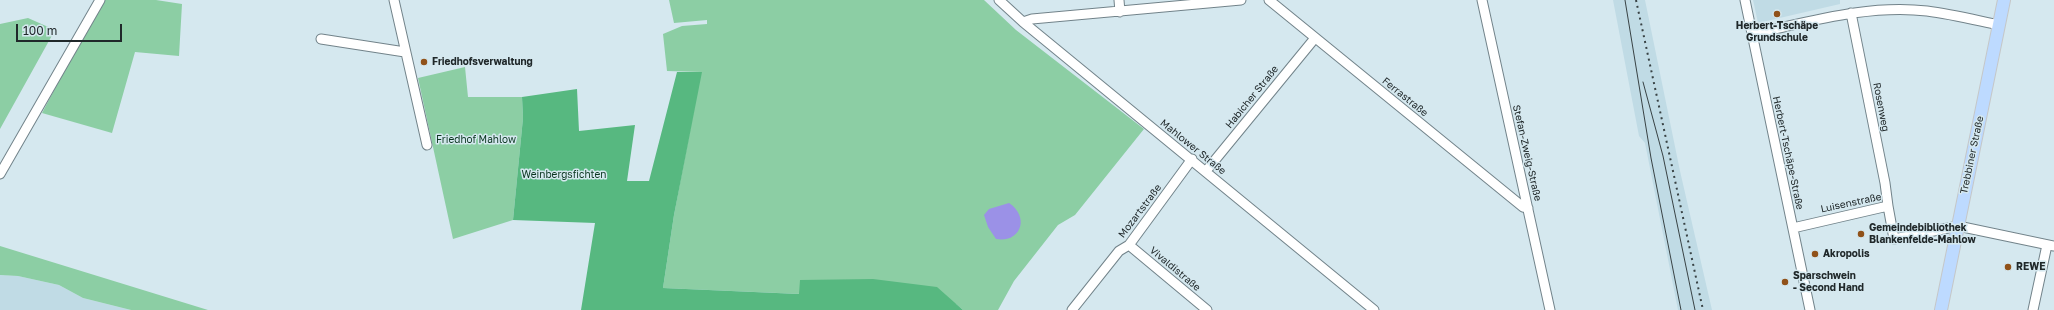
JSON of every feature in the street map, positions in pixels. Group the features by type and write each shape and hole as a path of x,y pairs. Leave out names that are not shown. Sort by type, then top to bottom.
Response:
{"main road":[{"name":"Trebbiner Straße","path":"1941,310 2004,0"}],"street":[{"path":"0,174 100,0"},
{"path":"394,0 427,145"},
{"name":"Mahlower Straße","path":"999,0 1023,22 1192,159 1374,310"},
{"path":"1119,0 1120,12"},
{"path":"1023,22 1032,19 1241,0"},
{"name":"Ferrastraße","path":"1269,0 1523,207 1528,208"},
{"name":"Stefan-Zweig-Straße","path":"1482,0 1550,310"},
{"name":"Herbert-Tschäpe-Straße","path":"1745,0 1810,310"},
{"path":"1752,34 1852,13 1896,10 1926,11 1999,25"},
{"name":"Rosenweg","path":"1852,13 1885,183 1888,206"},
{"name":"Habicher Straße","path":"1206,171 1315,38"},
{"path":"321,39 405,52"},
{"name":"Mozartstraße","path":"1072,310 1119,251 1129,245 1192,159"},
{"name":"Luisenstraße","path":"1793,228 1888,206 1894,238 1958,226 2050,245"},
{"name":"Vivaldistraße","path":"1129,245 1207,310"},
{"path":"2034,310 2050,245"}],"shaded area":[{"path":"1613,0 1645,0 1680,171 1712,310 1678,310 1645,143 1639,136"},
{"name":"Herbert-Tschäpe Grundschule","path":"1753,0 1840,0 1840,4 1758,23"},
{"path":"1009,203 1019,215 1021,222 1020,228 1012,237 996,239 988,227 984,215 989,209"},
{"path":"0,275 18,276 59,285 83,298 131,310 0,310"}],"green space":[{"path":"102,0 156,0 182,4 179,56 135,52 112,133 42,113"},
{"path":"669,0 984,0 1016,30 1144,129 1075,215 1058,225 1014,281 998,310 963,310 956,304 800,280 800,294 663,288 674,215 701,72 667,71 663,34 682,26 707,24 707,20 674,23"},
{"path":"28,18 55,30 0,129 0,24"},
{"name":"Friedhof Mahlow","path":"465,67 468,97 522,97 523,118 513,220 453,239 418,78"},
{"name":"Weinbergsfichten","path":"677,72 702,72 674,215 663,288 799,294 800,280 873,279 937,287 963,310 581,310 595,223 513,220 523,118 522,97 577,89 579,131 635,125 627,181 649,181"},
{"path":"0,246 208,310 131,310 83,298 59,285 18,276 0,275"}],"tram line":[{"path":"1625,0 1651,158 1681,310"},
{"path":"1643,82 1663,156 1695,310"}],"railway":[{"path":"1636,0 1703,310"}],"place":[{"name":"Herbert-Tschäpe Grundschule","path":"1777,14"},
{"name":"Friedhofsverwaltung","path":"424,62"},
{"name":"Gemeindebibliothek Blankenfelde-Mahlow","path":"1861,234"},
{"name":"Akropolis","path":"1815,254"},
{"name":"REWE","path":"2008,267"},
{"name":"Sparschwein - Second Hand","path":"1785,282"}]}
